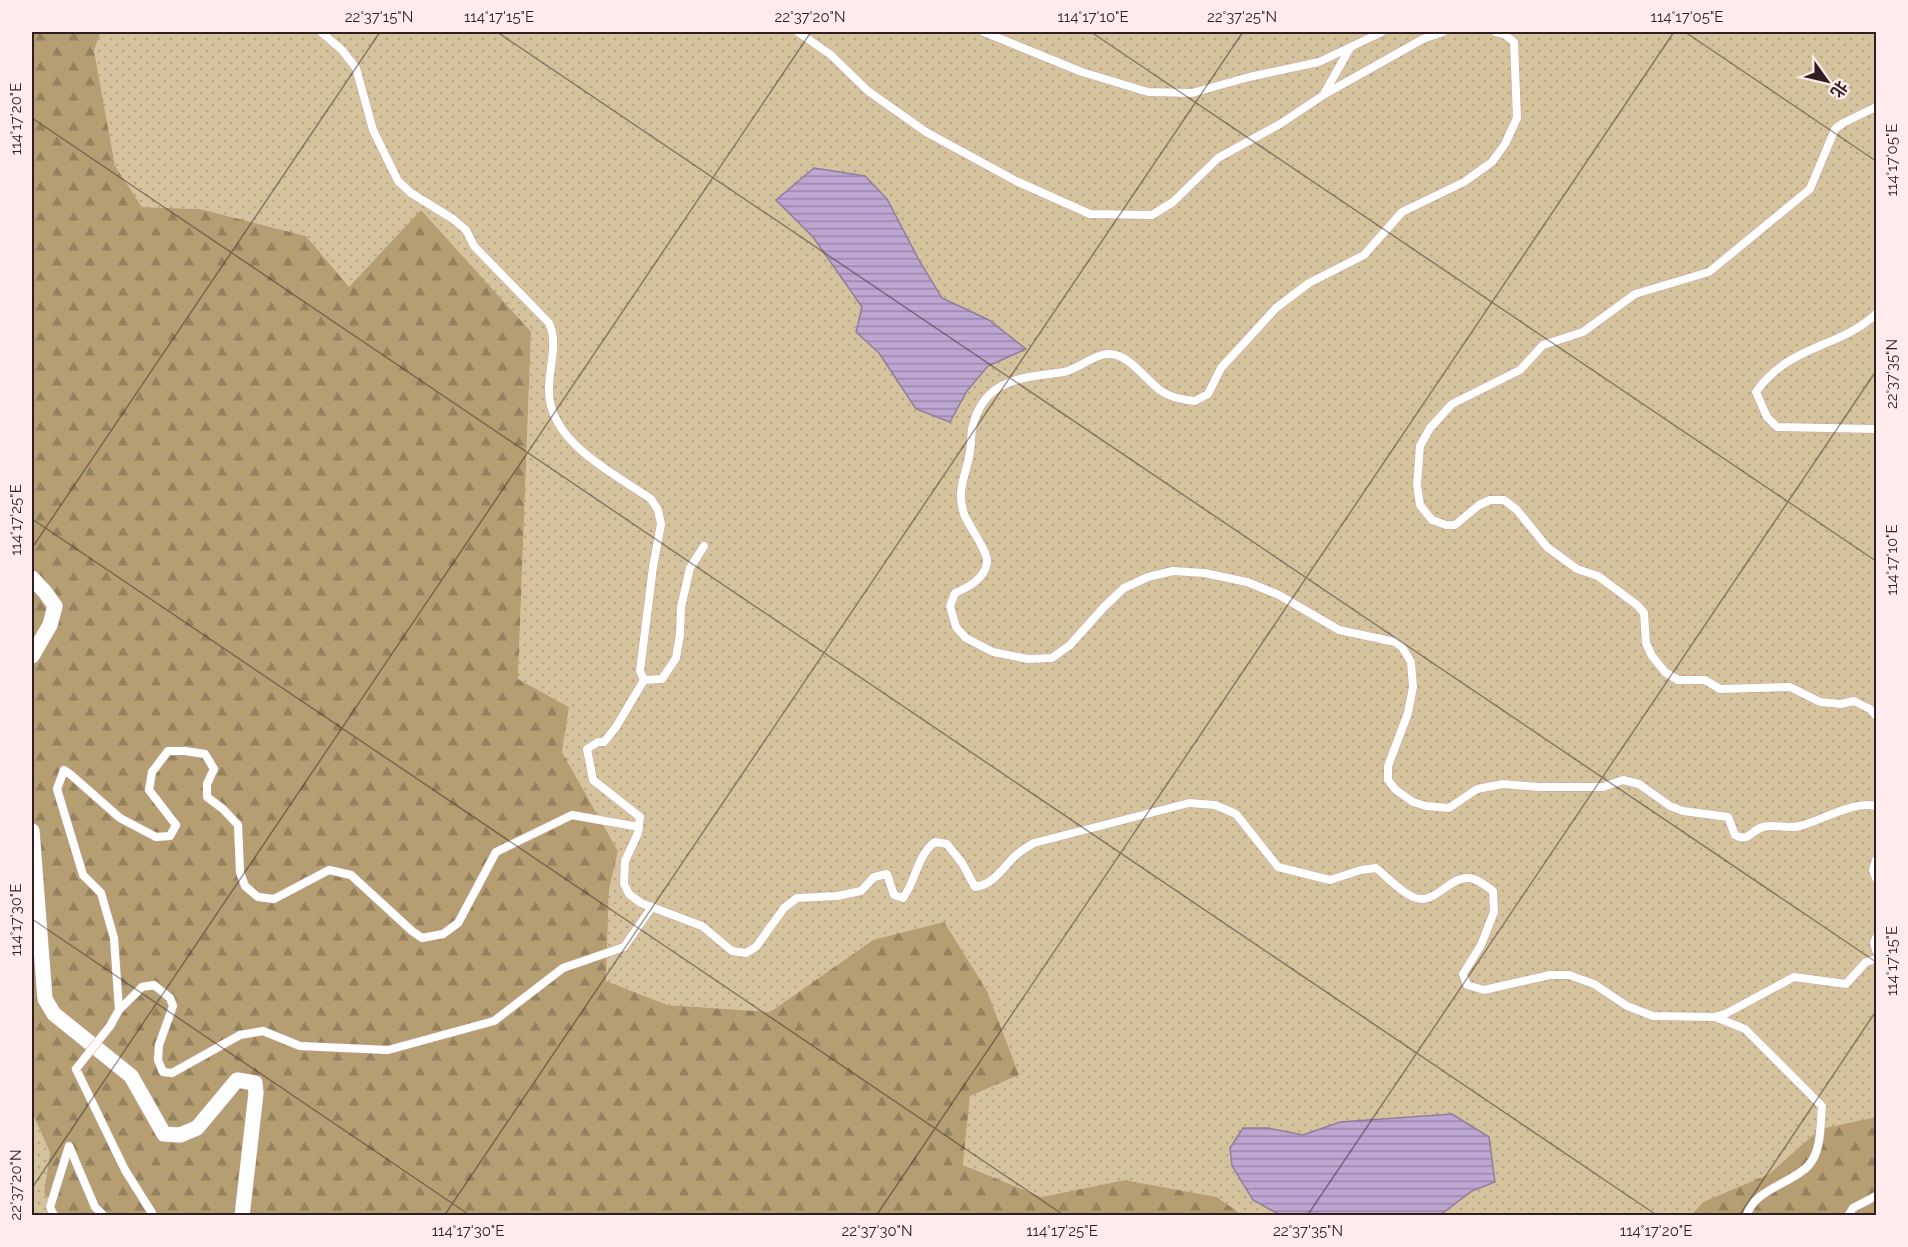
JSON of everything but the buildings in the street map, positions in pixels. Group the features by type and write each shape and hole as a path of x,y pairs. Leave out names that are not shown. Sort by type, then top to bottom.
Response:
{"street":[{"path":"32,578 55,606 50,625 32,656"},
{"path":"32,831 45,999 54,1014 131,1076 164,1134 180,1135 197,1128 237,1080 255,1083 256,1093 242,1215"}],"lane":[{"path":"321,32 342,51 356,68 373,130 398,181 411,193 453,219 466,230 474,246 549,323 554,333 548,394 562,431 574,446 651,499 658,510 661,524 653,567 640,671 645,680"},
{"path":"800,32 831,55 868,91 926,132 1016,181 1090,214 1152,215 1173,202 1218,158 1280,124 1324,94 1423,39 1443,32"},
{"path":"984,32 1082,72 1148,92 1192,93 1249,77 1319,62 1382,32"},
{"path":"1496,32 1504,34 1514,42 1517,118 1505,144 1492,162 1464,182 1402,212 1364,255 1309,283 1276,308 1221,368 1208,394 1195,401 1176,399 1162,391 1121,356 1108,353 1067,371 1040,374 1008,382 1000,385 987,396 972,429 970,452 960,493 964,514 985,551 987,560 984,573 970,586 956,593 950,606 956,627 966,638 993,652 1028,659 1052,658 1070,645 1124,588 1148,577 1173,571 1204,573 1247,582 1279,595 1339,630 1395,642 1402,647 1411,662 1413,687 1408,713 1388,766 1388,780 1396,790 1413,802 1426,806 1449,808 1477,789 1503,784 1539,788 1603,787 1623,780 1639,784 1670,806 1683,811 1728,817 1735,835 1741,838 1748,838 1760,828 1769,826 1787,828 1857,806 1868,804 1876,806"},
{"path":"1324,94 1351,47"},
{"path":"1876,107 1835,129 1810,189 1709,272 1635,294 1583,332 1543,345 1520,370 1452,404 1430,428 1420,446 1417,485 1420,505 1432,520 1446,525 1455,525 1479,505 1490,500 1504,500 1517,510 1547,547 1576,569 1598,576 1637,605 1644,613 1646,643 1652,656 1665,672 1678,680 1705,680 1720,689 1790,687 1820,702 1841,704 1854,701 1870,709 1876,716"},
{"path":"1876,314 1865,324 1843,336 1811,348 1786,362 1766,378 1756,392 1767,417 1777,427 1876,429"},
{"path":"645,680 662,679 676,658 681,607 690,568 704,546"},
{"path":"645,680 604,742 598,742 587,749 592,780 640,817 638,833 625,861 624,884 629,894 641,903 702,926 732,951 746,953 756,947 784,908 797,898 837,896 861,891 874,877 887,874 894,895 903,898 911,888 925,850 935,842 947,844 962,863 975,887 984,886 999,875 1014,856 1034,843 1189,803 1215,805 1236,814 1278,867 1330,880 1361,870 1376,868 1414,898 1436,895 1453,882 1468,878 1478,881 1493,891 1494,912 1481,945 1463,974 1467,985 1484,990 1550,975 1569,975 1594,984 1627,1006 1653,1016 1714,1017 1727,1013 1794,977 1846,984 1866,962 1876,959"},
{"path":"119,1010 114,938 101,893 83,875 76,854 57,789 64,770 120,818 156,837 163,837 170,836 176,825 149,790 152,772 168,751 185,750 205,754 214,769 207,784 207,797 223,809 238,825 240,872 245,886 258,897 274,899 329,870 351,875 411,931 422,938 443,934 458,923 496,852 572,814 639,827"},
{"path":"1876,860 1873,870 1876,878"},
{"path":"151,1215 152,1213 125,1170 75,1069 110,1026 119,1010 142,987 154,985 170,998 173,1006 159,1045 158,1060 163,1072 171,1073 240,1035 263,1032 300,1046 388,1050 494,1021 563,968 624,947 652,907"},
{"path":"1876,938 1874,943 1876,950"},
{"path":"1714,1017 1745,1029 1822,1107 1817,1152 1808,1167 1768,1191 1748,1209 1747,1215"},
{"path":"54,1215 50,1207 69,1146 96,1207 104,1215"},
{"path":"1848,1215 1853,1208 1876,1196"}],"shaded area":[{"path":"101,32 1876,32 1876,1117 1820,1129 1769,1174 1703,1202 1690,1215 1242,1215 1217,1197 1125,1180 1043,1197 963,1165 970,1096 1019,1075 873,940 770,1012 668,1005 606,981 609,890 618,851 562,752 569,707 518,679 531,332 349,288 306,236 200,209 142,207 115,167 94,50"},
{"path":"814,168 865,176 887,199 942,298 989,320 1026,349 988,366 967,391 950,422 916,409 879,353 856,332 862,307 813,237 776,200"},
{"path":"32,1112 50,1153 44,1193 60,1215 32,1215"},
{"path":"1452,1114 1489,1137 1495,1182 1472,1191 1440,1215 1280,1215 1253,1200 1232,1166 1230,1148 1243,1128 1268,1128 1303,1135 1340,1122"}],"green space":[{"path":"32,32 101,32 94,50 115,166 142,207 200,209 306,236 349,287 421,210 531,332 518,679 569,707 562,752 618,851 609,890 606,981 668,1005 770,1012 873,940 944,922 987,991 1019,1075 970,1096 963,1165 1042,1197 1125,1180 1217,1197 1242,1215 60,1215 44,1193 50,1153 32,1112"},
{"path":"1876,1117 1876,1215 1690,1216 1703,1202 1769,1174 1820,1129"}]}
